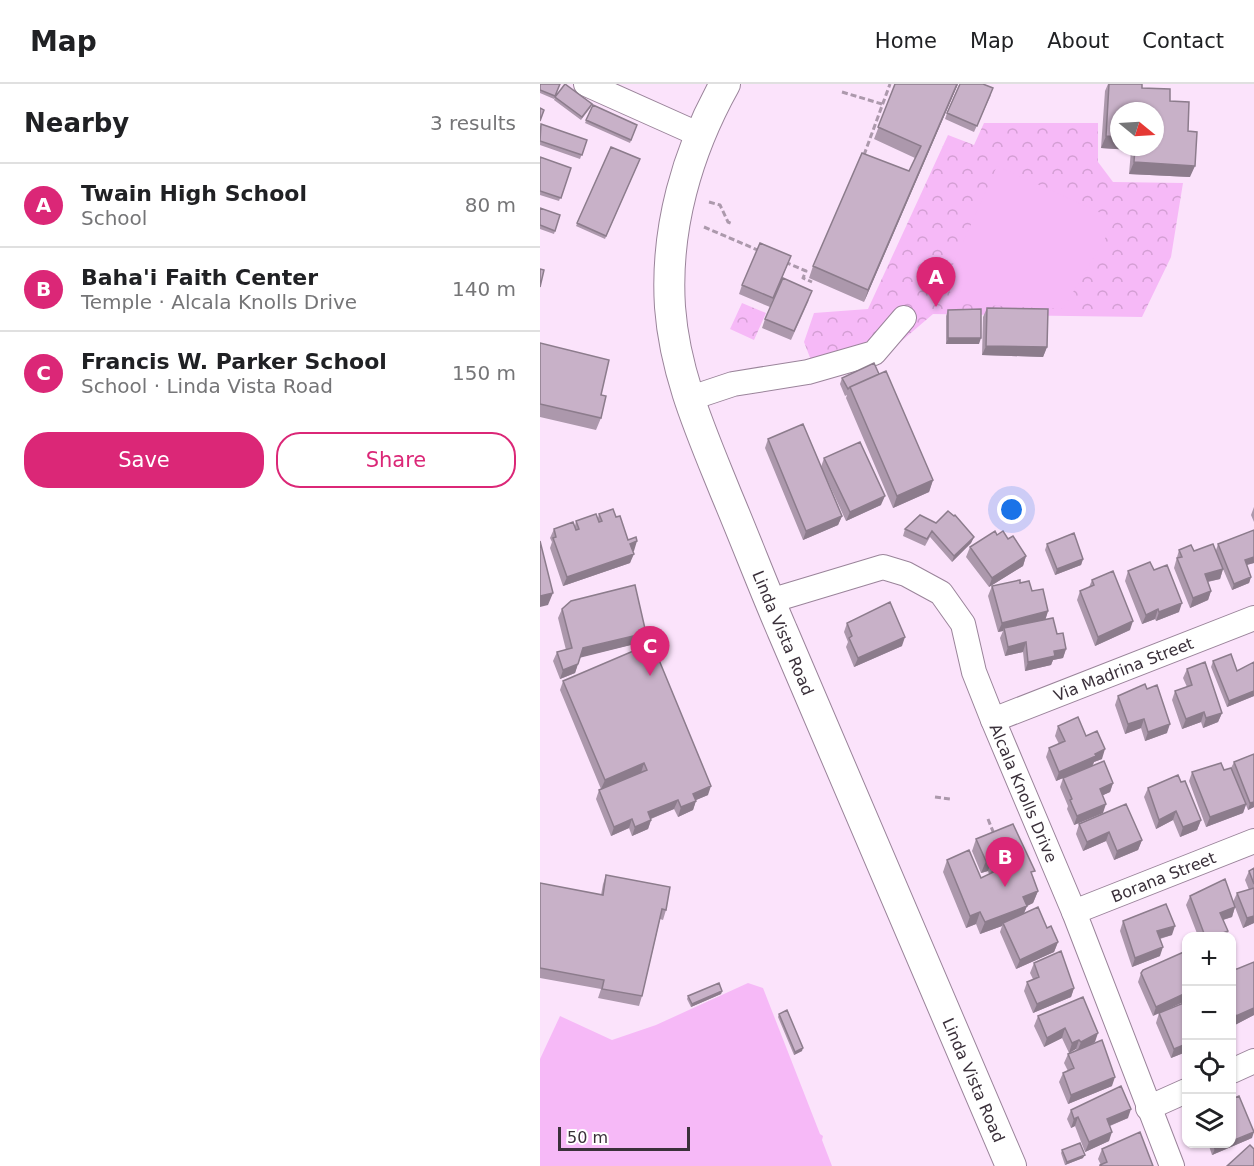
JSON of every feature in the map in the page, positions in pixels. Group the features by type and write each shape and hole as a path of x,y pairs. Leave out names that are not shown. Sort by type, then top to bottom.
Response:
{"main road":[{"name":"Linda Vista Road","path":"725,84 700,135 676,211 669,282 674,338 688,399 770,601 1011,1166"}],"street":[{"path":"586,84 700,135"},
{"path":"688,399 733,384 808,372 874,353 904,318"},
{"name":"Alcala Knolls Drive","path":"770,601 883,567 906,574 941,593 963,624 974,672 1074,912 1172,1166"},
{"name":"Via Madrina Street","path":"993,720 1254,618"},
{"name":"Borana Street","path":"1074,912 1254,841"},
{"path":"1236,1069 1254,1061"},
{"path":"1148,1108 1182,1093"}],"path":[{"path":"862,164 868,140 890,84"},
{"path":"842,92 882,104"},
{"path":"709,202 720,205 728,222 733,224"},
{"path":"704,227 763,252"},
{"path":"784,262 806,271 803,278 812,282"},
{"path":"935,797 950,799"},
{"path":"988,819 997,840"}],"green space":[{"path":"984,123 1098,123 1098,162 1113,182 1183,183 1171,257 1142,317 933,314 884,356 814,368 804,342 814,313 868,309 948,135 974,145"},
{"path":"997,166 1116,220 1063,309 961,304 944,285"},
{"path":"742,303 766,313 754,340 730,329"},
{"path":"748,983 763,988 820,1134 823,1136 822,1140 832,1166 540,1166 540,1059 560,1016 612,1040 656,1025"}],"building":[{"path":"540,84 560,84 555,96 540,90"},
{"path":"565,84 592,104 582,117 555,97"},
{"path":"895,84 957,84 868,290 813,266 862,153 909,171 921,146 878,127"},
{"path":"960,84 983,84 993,88 977,126 947,113"},
{"path":"1109,84 1142,84 1142,88 1170,89 1170,101 1189,102 1188,131 1197,132 1195,166 1134,162 1134,156 1164,156 1164,102 1110,102 1110,136 1106,136"},
{"path":"593,105 637,125 631,140 586,120"},
{"path":"540,108 544,110 540,121"},
{"path":"541,124 587,140 582,155 540,141"},
{"path":"611,147 640,159 606,236 577,223"},
{"path":"540,157 571,168 561,198 540,191"},
{"path":"540,208 560,215 555,231 540,225"},
{"path":"760,243 791,256 773,298 742,285"},
{"path":"540,269 544,270 540,287"},
{"path":"783,278 812,291 794,331 765,319"},
{"path":"987,308 1048,309 1047,347 986,346"},
{"path":"981,309 981,338 948,338 948,310"},
{"path":"540,343 609,360 601,395 606,396 601,418 540,404"},
{"path":"874,363 879,374 848,389 842,378"},
{"path":"886,371 933,480 897,496 850,387"},
{"path":"803,424 842,516 806,531 768,439"},
{"path":"860,442 885,496 850,512 824,458"},
{"path":"613,509 616,517 620,516 628,540 636,537 637,541 630,544 634,554 567,577 553,538 556,537 554,529 573,522 576,530 579,529 576,521 596,514 599,522 602,521 599,514"},
{"path":"948,511 955,515 974,537 954,556 932,531 927,539 905,529 920,515 936,523"},
{"path":"1254,530 1254,557 1245,560 1251,577 1234,584 1218,544"},
{"path":"995,531 997,535 1003,531 1008,539 1013,536 1026,556 992,578 970,547"},
{"path":"1074,533 1083,559 1057,569 1047,544"},
{"path":"540,541 553,593 540,596"},
{"path":"1213,544 1223,569 1205,574 1211,591 1193,598 1177,558 1182,557 1179,550 1191,545 1194,551"},
{"path":"1150,562 1154,570 1167,565 1182,603 1159,612 1158,609 1146,615 1128,571"},
{"path":"1113,571 1133,621 1098,637 1080,591 1094,585 1092,580"},
{"path":"1020,580 1020,583 1029,581 1032,591 1043,589 1048,611 1002,623 992,586"},
{"path":"635,585 646,633 583,648 578,664 563,670 557,652 572,648 562,609 571,601"},
{"path":"890,602 905,637 858,658 849,638 852,636 847,623"},
{"path":"1053,618 1057,634 1063,633 1066,649 1054,651 1055,656 1028,662 1026,642 1008,647 1004,628"},
{"path":"652,643 711,786 693,794 696,801 681,807 678,800 648,812 651,820 635,827 632,819 614,827 599,790 647,770 644,763 605,780 563,681"},
{"path":"1231,654 1237,671 1254,662 1254,691 1229,701 1213,661"},
{"path":"1205,662 1222,713 1206,718 1204,712 1186,719 1175,691 1192,685 1187,669"},
{"path":"1145,684 1147,689 1157,685 1170,724 1148,732 1144,719 1128,724 1118,696"},
{"path":"1078,717 1086,736 1097,731 1105,749 1095,754 1096,756 1059,772 1049,748 1065,741 1058,726"},
{"path":"1254,754 1254,802 1250,803 1234,762"},
{"path":"1104,761 1113,783 1100,789 1106,804 1077,816 1063,778"},
{"path":"1221,763 1224,770 1231,768 1246,804 1210,817 1192,772"},
{"path":"1178,775 1181,782 1185,781 1201,820 1183,827 1176,811 1159,820 1148,788"},
{"path":"1126,804 1142,840 1117,851 1109,832 1087,842 1079,824"},
{"path":"1013,824 1035,871 1031,872 1038,891 1023,897 1027,906 985,922 980,912 970,916 947,860 969,850 981,878 1002,868 999,861 994,864 992,859 986,861 976,839"},
{"path":"1254,868 1254,884 1249,871"},
{"path":"606,875 670,887 666,910 662,909 642,996 602,989 604,980 540,968 540,883 603,895"},
{"path":"1225,879 1235,907 1220,913 1228,931 1204,932 1190,896"},
{"path":"1254,888 1254,916 1247,918 1237,893"},
{"path":"1166,904 1175,926 1157,931 1163,947 1135,958 1123,921"},
{"path":"1038,907 1047,928 1051,926 1058,942 1020,960 1003,923"},
{"path":"1061,951 1074,988 1037,1004 1027,982 1039,977 1034,963"},
{"path":"1182,953 1182,995 1156,1007 1141,973 1143,970"},
{"path":"1254,962 1254,1008 1236,1016 1236,969"},
{"path":"719,983 722,991 692,1004 688,996"},
{"path":"1083,997 1098,1033 1081,1042 1079,1040 1072,1043 1065,1028 1047,1038 1038,1016"},
{"path":"1182,1004 1182,1046 1174,1049 1159,1013"},
{"path":"787,1010 803,1048 795,1052 779,1014"},
{"path":"1102,1040 1115,1077 1071,1095 1063,1073 1074,1068 1068,1054"},
{"path":"1121,1086 1131,1109 1107,1119 1112,1132 1089,1142 1078,1117 1074,1119 1071,1110"},
{"path":"1239,1096 1254,1132 1236,1139 1236,1097"},
{"path":"1140,1132 1153,1166 1100,1166 1107,1162 1102,1149"},
{"path":"1080,1143 1085,1155 1067,1162 1062,1150"},
{"path":"1250,1145 1254,1149 1254,1166 1227,1166"}],"place":[{"name":"Twain High School","path":"936,307"},
{"name":"Francis W. Parker School","path":"650,676"},
{"name":"Baha'i Faith Center","path":"1005,887"}]}
